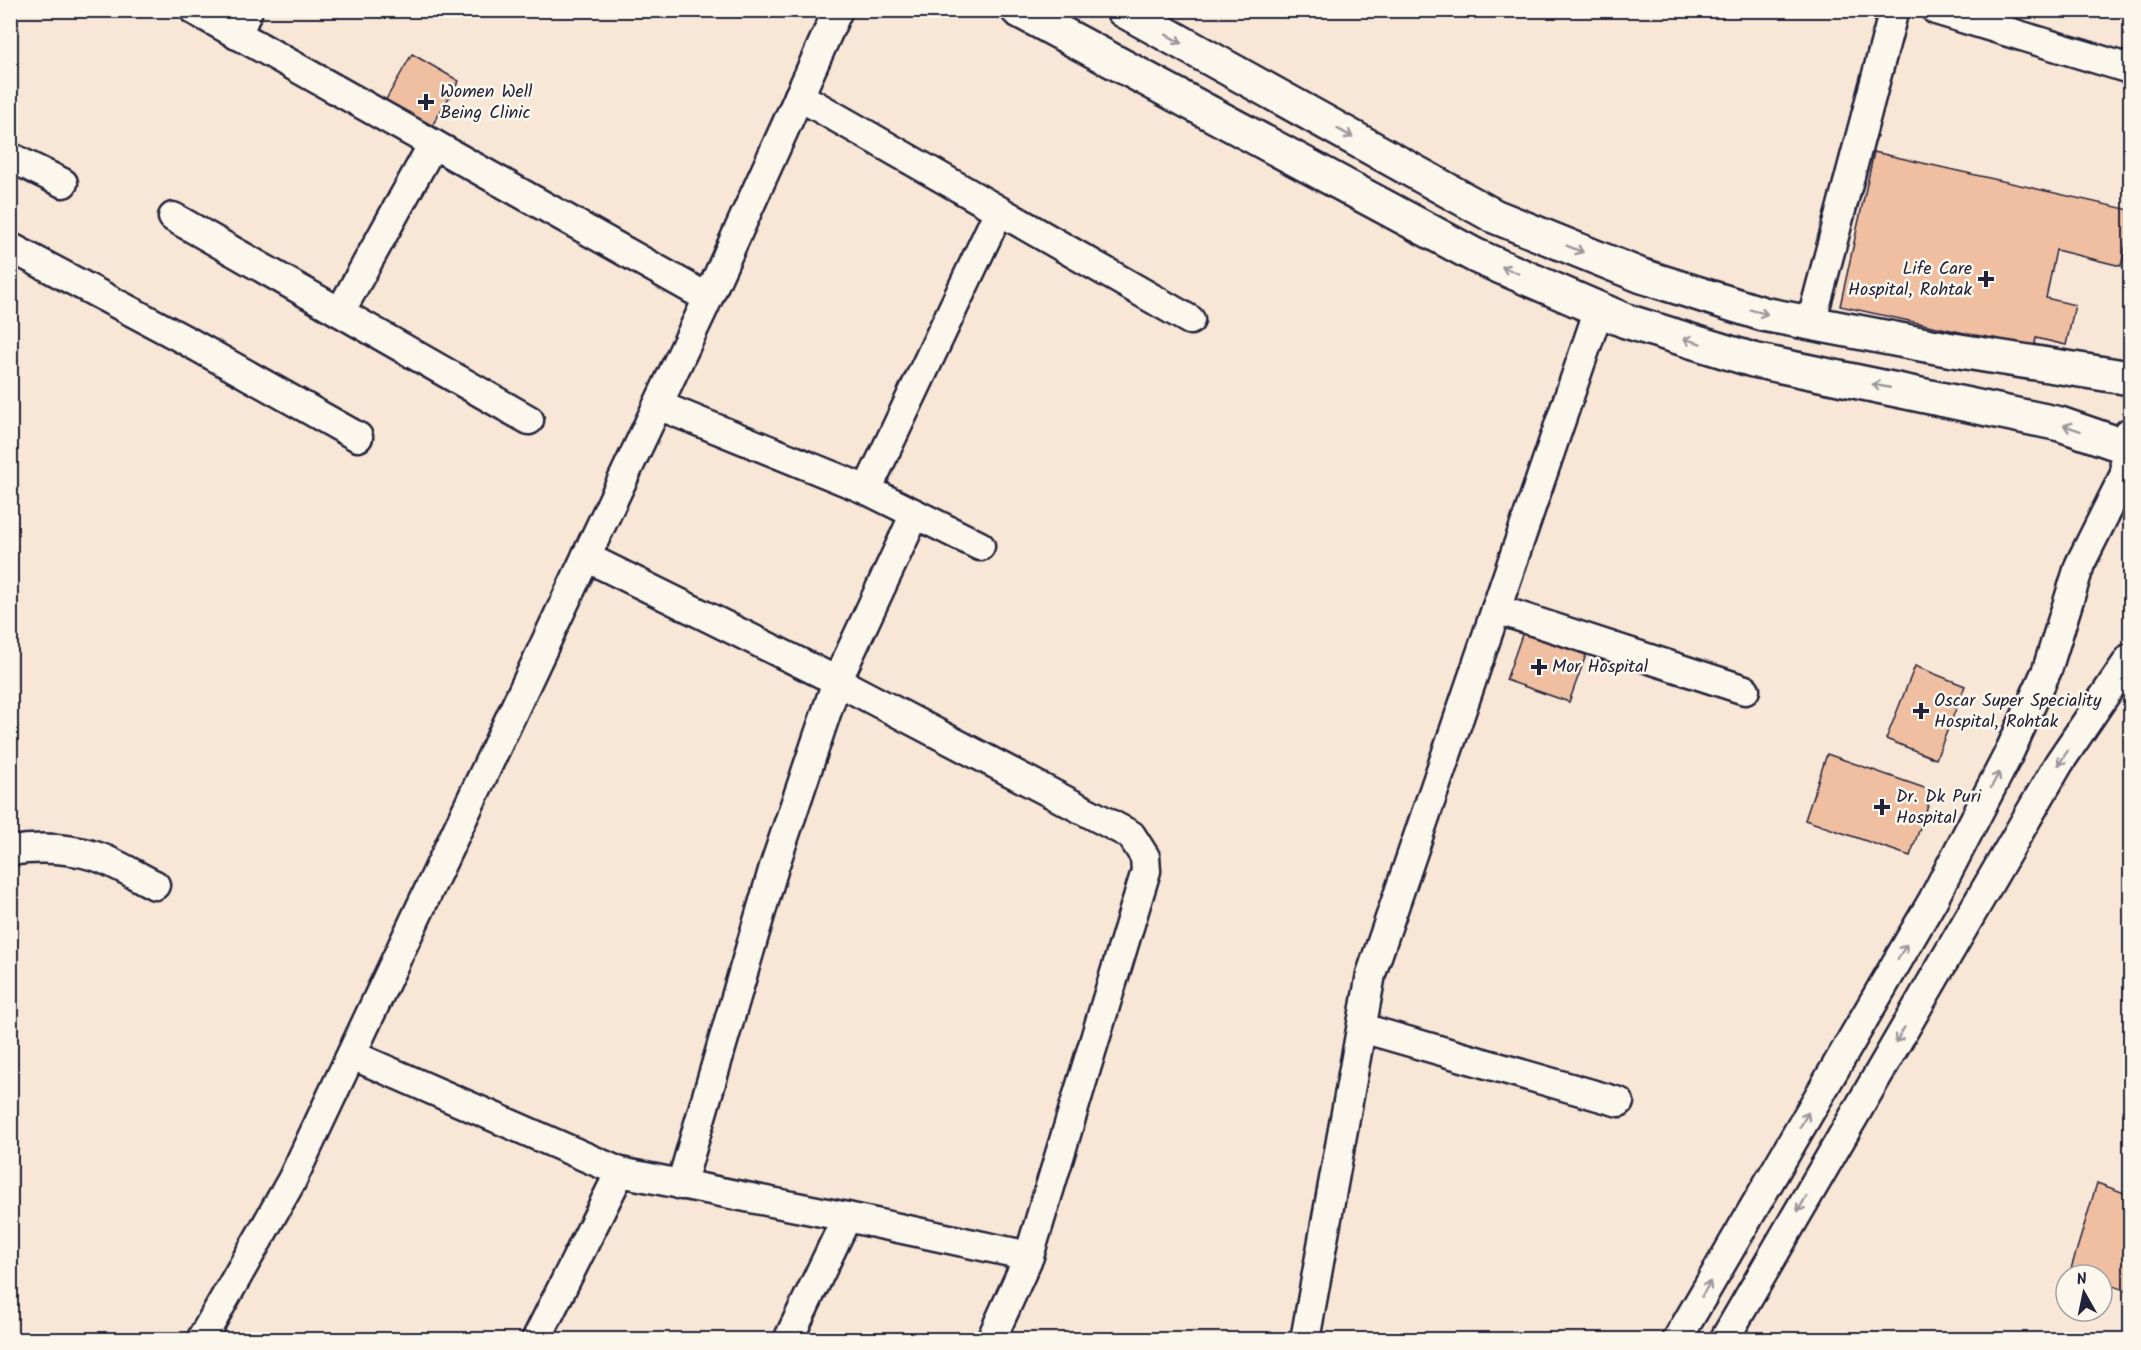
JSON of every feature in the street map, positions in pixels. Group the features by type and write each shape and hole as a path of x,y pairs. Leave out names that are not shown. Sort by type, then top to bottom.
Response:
{"main road":[{"path":"1018,10 1476,256 1626,321 1753,360 2060,424 2129,459"},
{"path":"1123,10 1494,216 1642,276 1763,314 1947,349 2130,378"}],"street":[{"path":"194,10 243,23 434,144 708,297"},
{"path":"201,1340 292,1180 352,1055 658,405 838,10"},
{"path":"1811,323 1894,10"},
{"path":"1936,10 2130,69"},
{"path":"799,96 1190,320"},
{"path":"340,312 434,144"},
{"path":"10,157 63,183"},
{"path":"867,490 999,211"},
{"path":"172,217 529,420"},
{"path":"10,248 187,341 358,437"},
{"path":"1305,1340 1371,974 1599,309"},
{"path":"658,405 867,490 980,546"},
{"path":"1677,1340 1932,900 2008,755 2047,670 2080,564 2129,459"},
{"path":"681,1185 774,867 837,681 915,514"},
{"path":"586,557 837,681 1131,835 1145,856 1146,871 1029,1256 991,1340"},
{"path":"1496,609 1745,690"},
{"path":"1724,1340 2053,773 2130,658"},
{"path":"10,851 31,848 96,856 155,885"},
{"path":"1362,1028 1618,1102"},
{"path":"352,1055 620,1172 1029,1256"},
{"path":"536,1340 620,1172"},
{"path":"788,1340 847,1217"}],"building":[{"path":"412,54 459,81 430,129 384,103"},
{"path":"1874,152 2130,210 2130,227 2121,266 2056,250 2046,298 2075,305 2066,345 2036,338 2034,348 1840,306"},
{"path":"1523,632 1586,655 1569,702 1506,680"},
{"path":"1915,666 1965,686 1936,759 1886,739"},
{"path":"1827,754 1933,791 1910,856 1805,820"},
{"path":"2097,1183 2130,1195 2130,1292 2114,1286 2114,1263 2073,1263"}],"place":[{"name":"Women Well Being Clinic","path":"426,102"},
{"name":"Life Care Hospital, Rohtak","path":"1986,279"},
{"name":"Mor Hospital","path":"1539,667"},
{"name":"Oscar Super Speciality Hospital, Rohtak","path":"1921,711"},
{"name":"Dr. Dk Puri Hospital","path":"1882,807"}]}
